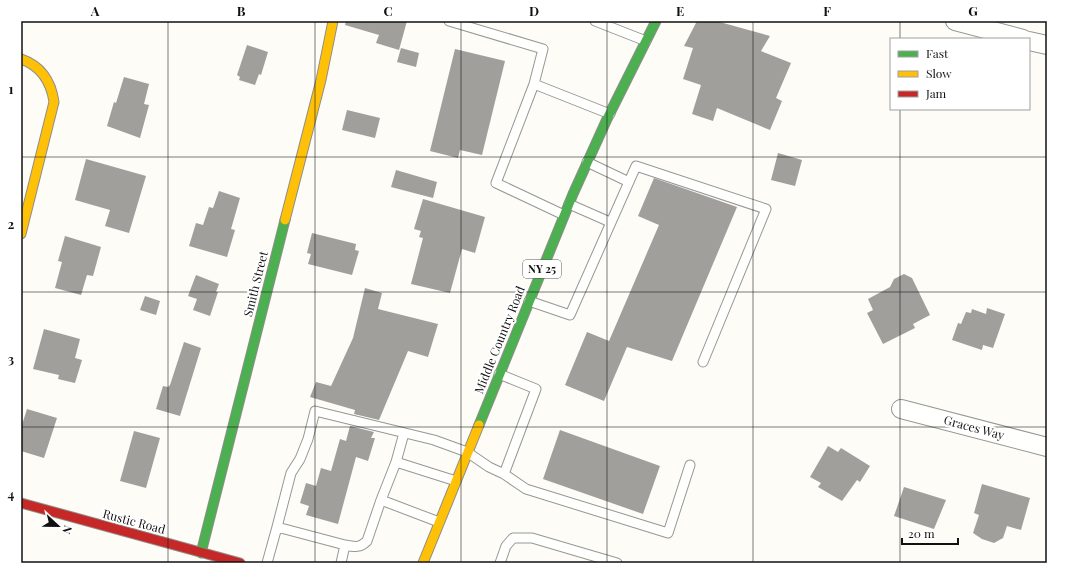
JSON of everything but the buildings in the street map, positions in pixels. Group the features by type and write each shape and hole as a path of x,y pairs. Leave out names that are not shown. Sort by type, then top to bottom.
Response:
{"street":[{"name":"Smith Street","path":"201,552 321,80 333,21"},
{"name":"Middle Country Road","path":"423,563 564,215 587,162 656,21"},
{"path":"955,21 1019,38"},
{"path":"1030,41 1047,45"},
{"path":"21,59 29,61 43,73 53,92 52,113 21,234"},
{"name":"Graces Way","path":"901,409 1047,447"},
{"name":"Rustic Road","path":"21,503 201,552 223,561 240,563"}],"lane":[{"path":"449,21 543,49 534,84 496,183 564,215"},
{"path":"596,21 646,41"},
{"path":"534,84 610,114"},
{"path":"587,162 629,182"},
{"path":"529,301 570,315 636,166 766,209 703,362"},
{"path":"569,204 610,222"},
{"path":"499,374 536,389 504,474"},
{"path":"267,563 291,473 300,459 308,438 315,411 434,440 468,452 489,467 504,474 526,489 668,533 690,465"},
{"path":"277,527 356,548 363,545 367,541 396,462 404,433"},
{"path":"396,462 456,481"},
{"path":"381,500 439,522"},
{"path":"500,563 506,546 513,538 532,538 617,563"},
{"path":"341,563 345,545"}],"traffic: fast":[{"path":"479,425 573,194 607,119 656,21"},
{"path":"201,553 285,220"}],"traffic: slow":[{"path":"285,220 321,80 333,21"},
{"path":"21,59 34,66 44,75 53,94 54,102 21,234"},
{"path":"423,563 479,425"}],"traffic: jam":[{"path":"21,503 240,563"}]}
